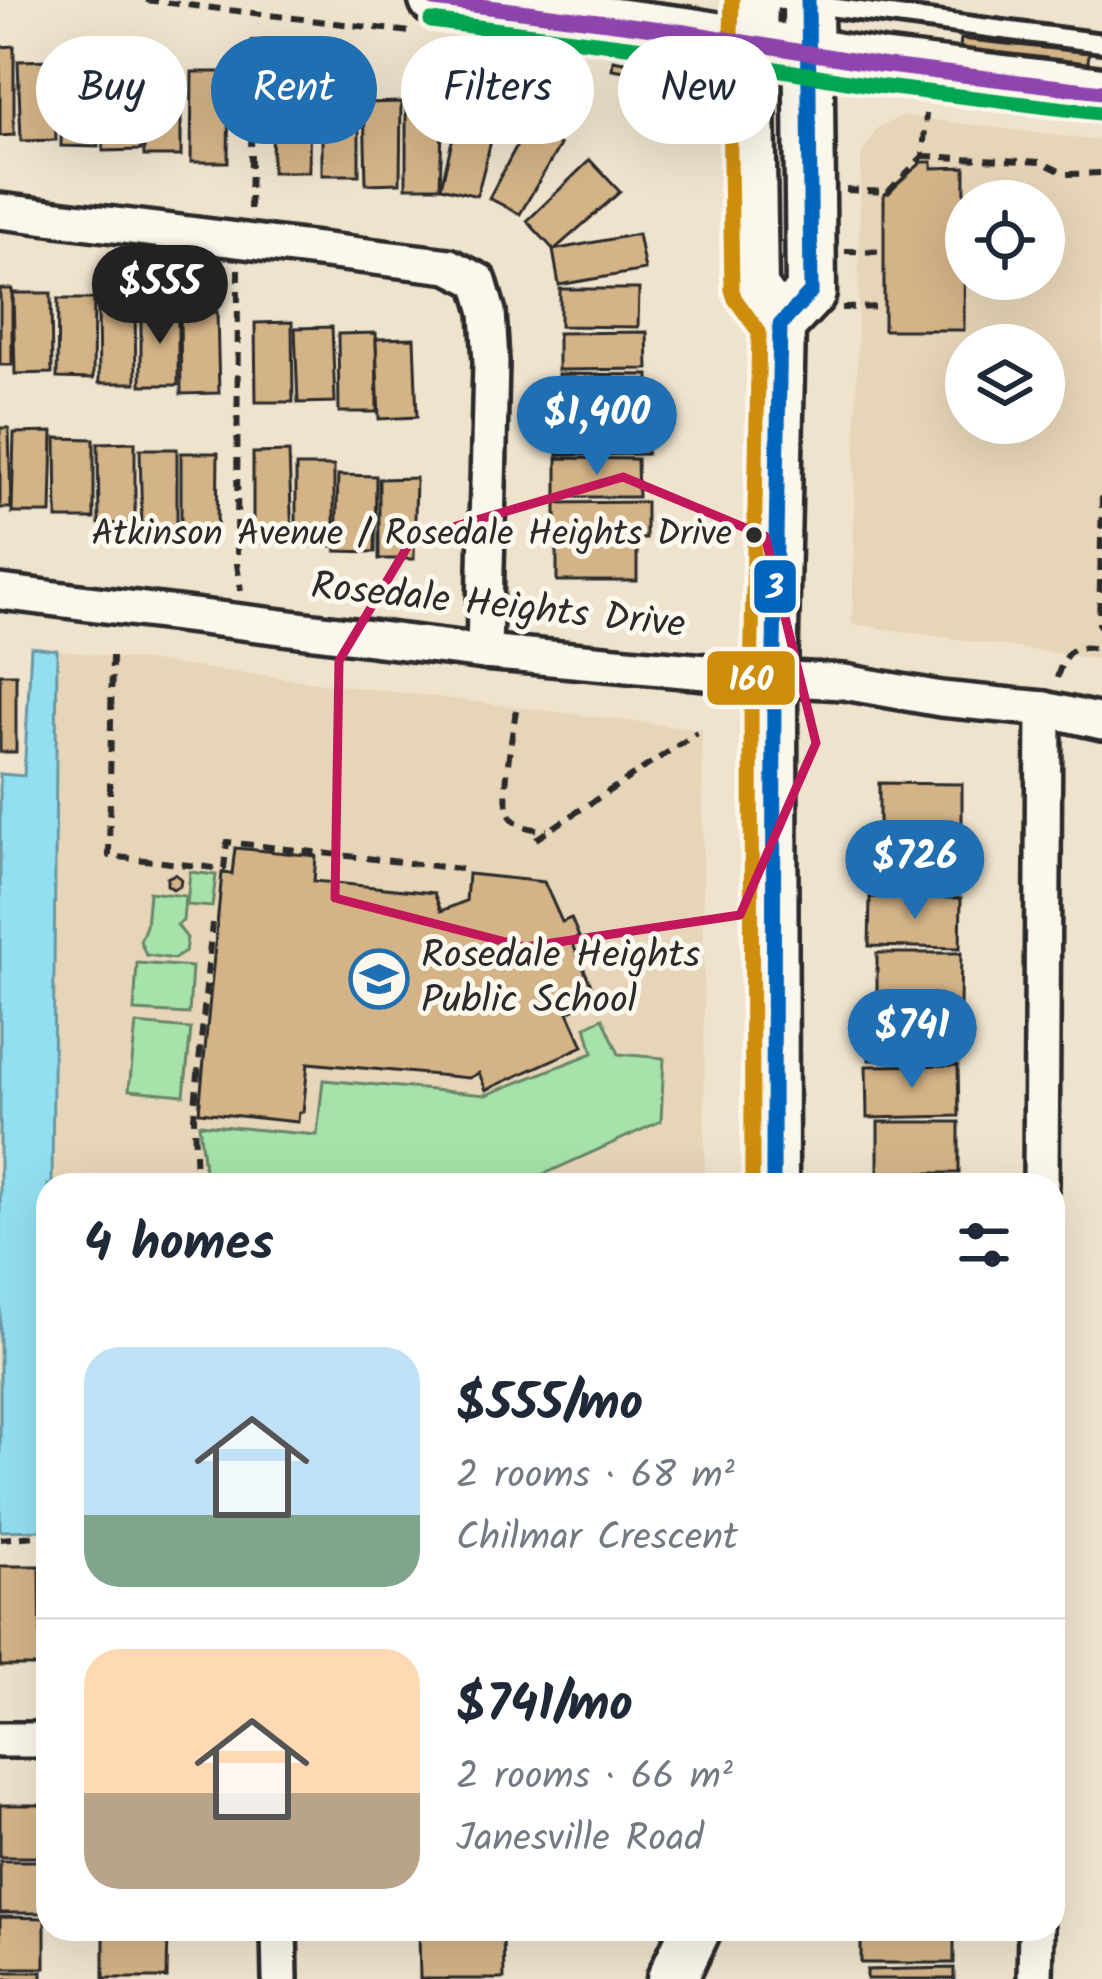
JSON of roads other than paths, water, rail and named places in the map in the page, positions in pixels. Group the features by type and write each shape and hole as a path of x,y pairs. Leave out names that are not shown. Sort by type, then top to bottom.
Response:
{"street":[{"path":"434,0 753,21 800,14 880,65 1102,92"},
{"path":"780,325 811,292 800,14"},
{"path":"753,21 753,288 780,325 772,678 773,1173"},
{"path":"0,211 449,266 478,280 488,313 491,362 484,652"},
{"name":"Rosedale Heights Drive","path":"0,592 484,652 844,682 940,699 1050,694 1102,722"},
{"path":"1041,1173 1050,694"},
{"path":"0,1740 36,1740"},
{"path":"279,1941 280,1979"},
{"path":"672,1979 689,1941"},
{"path":"1035,1979 1036,1941"}],"lane":[{"path":"800,14 1102,43"}],"water":[{"path":"31,647 57,650 52,1173 36,1173 36,1530 0,1531 0,774 24,776"}],"place":[{"name":"Atkinson Avenue / Rosedale Heights Drive","path":"754,535"},
{"name":"Rosedale Heights Public School","path":"379,979"}]}
